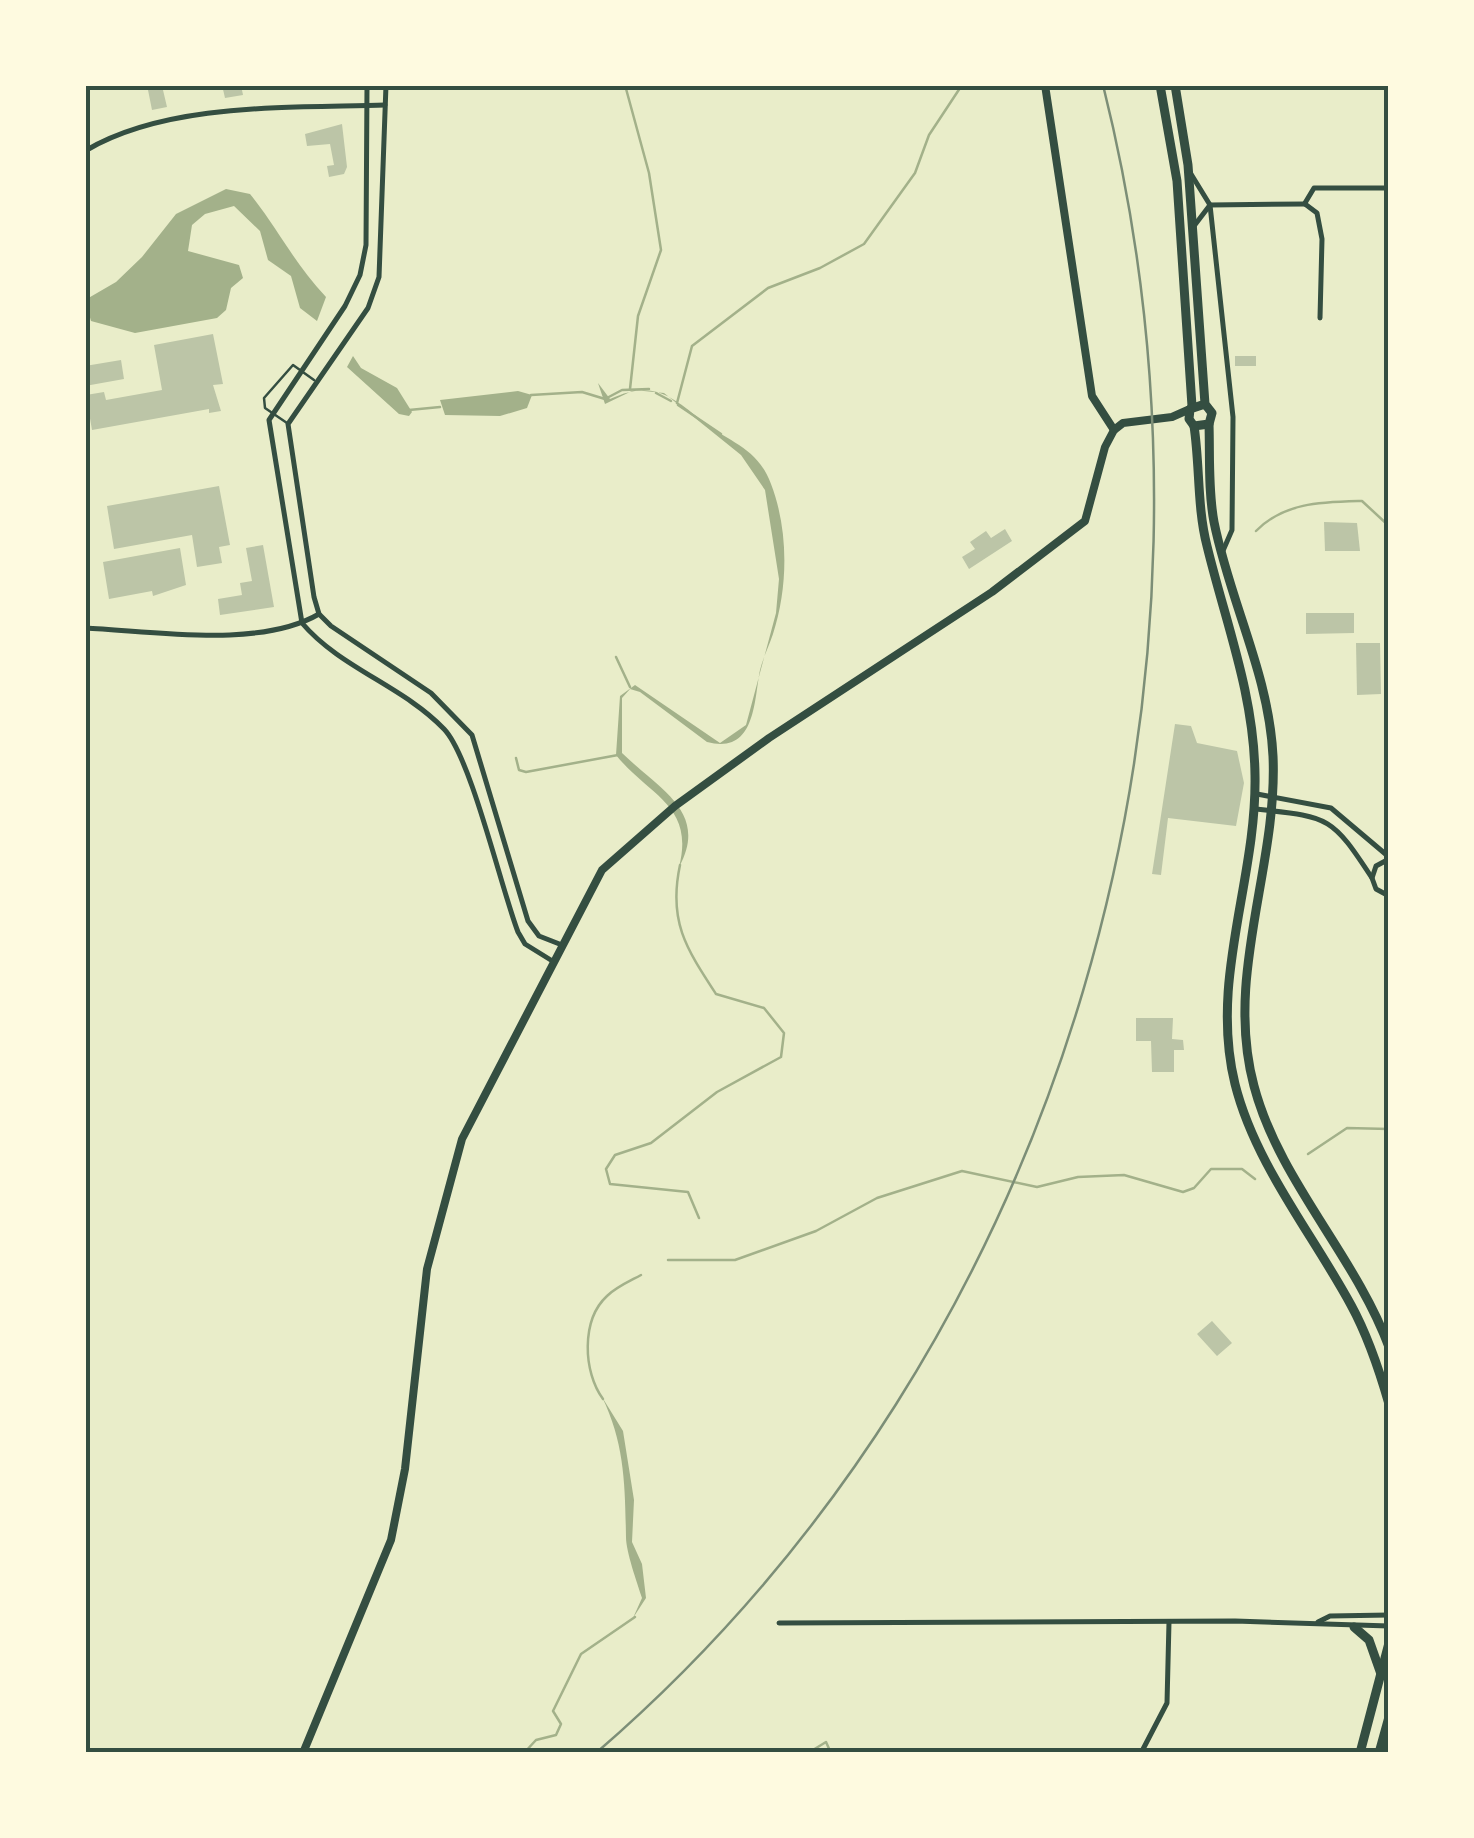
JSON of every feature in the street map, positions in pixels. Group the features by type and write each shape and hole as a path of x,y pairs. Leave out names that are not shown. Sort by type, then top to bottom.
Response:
{"main road":[{"path":"1045,85 1092,396 1114,430"},
{"path":"1160,85 1179,199 1192,424 1206,544 1249,704 1255,794 1226,982 1227,1043 1236,1087 1256,1142 1352,1306 1376,1360 1389,1404"},
{"path":"1175,85 1188,166 1205,404 1212,413 1208,424 1212,505 1222,553 1263,687 1270,731 1272,811 1244,984 1250,1072 1282,1155 1346,1258 1389,1347"},
{"path":"303,1753 391,1540 404,1479 427,1270 462,1139 602,870 702,787 992,592 1085,521 1105,447 1114,430 1134,421 1172,417 1205,404"},
{"path":"1172,417 1192,424 1208,424"},
{"path":"1354,1628 1370,1640 1382,1676"},
{"path":"1360,1753 1389,1643"},
{"path":"1379,1753 1389,1717"}],"street":[{"path":"367,85 363,262 356,288 272,413 268,431 302,623 319,642 408,698 446,732 461,760 518,932 525,944 554,962"},
{"path":"386,85 379,278 368,308 288,424 293,479 319,614 447,705 472,735 528,922 538,936 562,945"},
{"path":"85,151 117,134 242,110 386,104"},
{"path":"1188,166 1210,205 1233,417 1232,530 1222,553"},
{"path":"1305,204 1314,188 1389,188"},
{"path":"1210,205 1305,204 1317,213 1322,239 1320,318"},
{"path":"1193,230 1210,205"},
{"path":"85,628 210,635 302,623 319,614"},
{"path":"1255,794 1331,808 1389,858 1376,866 1372,878"},
{"path":"1254,809 1305,813 1340,830 1376,890 1389,896"},
{"path":"1318,1622 1330,1616 1389,1616"},
{"path":"1141,1753 1168,1703 1169,1622"},
{"path":"779,1624 1318,1622 1354,1628 1389,1626"}],"lane":[{"path":"288,424 265,408 264,398 293,365 316,382"}],"shaded area":[{"path":"226,189 250,194 326,297 317,321 300,308 291,276 268,260 260,231 234,206 205,214 192,225 188,251 239,265 243,278 231,288 226,310 217,318 135,333 91,321 85,300 116,282 176,214"},
{"path":"353,356 361,368 397,388 412,412 409,416 399,414 347,367"},
{"path":"598,383 610,399 629,392 605,404"},
{"path":"518,391 532,395 527,408 500,416 445,415 440,400"},
{"path":"669,397 750,453 771,484 781,521 784,579 778,616 764,657 776,613 779,579 765,490 741,455"},
{"path":"759,677 750,722 744,733 723,744 707,742 640,692 630,689 622,698 622,753 665,791 684,817 687,848 679,867 681,829 675,815 616,755 620,696 635,685 720,743 746,725"},
{"path":"602,1397 623,1431 634,1500 632,1542 642,1564 646,1598 633,1618 642,1598 626,1543 619,1449"}],"building":[{"path":"147,85 178,87 163,90 167,107 152,110"},
{"path":"222,85 241,85 243,95 225,98"},
{"path":"342,124 347,167 344,174 329,177 327,166 334,165 330,144 307,146 305,134"},
{"path":"213,334 223,384 213,385 221,411 209,413 209,409 92,430 86,395 104,392 106,400 162,390 154,345"},
{"path":"1235,356 1256,356 1256,366 1235,366"},
{"path":"121,360 124,379 85,386 85,366"},
{"path":"219,486 230,545 219,547 222,563 197,567 192,535 114,549 107,506"},
{"path":"1324,522 1357,523 1360,551 1325,551"},
{"path":"1005,529 1012,541 969,569 962,557 975,549 970,542 986,531 991,538"},
{"path":"263,545 274,607 220,615 218,599 242,595 240,583 252,581 246,548"},
{"path":"180,548 186,585 153,596 152,591 109,599 103,562"},
{"path":"1306,613 1354,613 1354,633 1306,634"},
{"path":"1356,643 1380,643 1381,694 1357,695"},
{"path":"1175,724 1191,726 1197,743 1237,751 1244,783 1236,826 1168,818 1161,875 1152,874"},
{"path":"1136,1018 1173,1018 1172,1039 1183,1040 1184,1050 1174,1050 1174,1072 1152,1072 1151,1041 1136,1041"},
{"path":"1212,1321 1232,1343 1217,1356 1197,1334"}],"waterway":[{"path":"625,85 649,173 661,250 638,316 630,389"},
{"path":"677,403 692,346 768,288 820,268 864,244 915,173 929,135 962,85"},
{"path":"531,395 582,392 605,399 622,390 649,389"},
{"path":"656,393 671,401"},
{"path":"678,405 721,434"},
{"path":"409,410 440,407"},
{"path":"1256,531 1292,509 1347,501 1362,501 1389,526"},
{"path":"616,657 630,687"},
{"path":"516,758 519,770 526,772 618,755"},
{"path":"680,865 678,918 688,948 705,978 716,994 764,1008 784,1033 781,1057 717,1092 651,1143 615,1155 606,1169 610,1184 688,1192 699,1218"},
{"path":"1308,1154 1347,1128 1389,1129"},
{"path":"668,1260 735,1260 816,1231 877,1198 962,1171 1037,1187 1078,1177 1124,1175 1183,1192 1194,1188 1211,1169 1242,1169 1255,1179"},
{"path":"603,1399 589,1361 593,1318 611,1293 641,1275"},
{"path":"524,1753 536,1740 556,1735 561,1724 553,1711 581,1654 635,1617"},
{"path":"808,1753 826,1742 831,1753"}],"railway":[{"path":"596,1753 760,1589 896,1404 1004,1204 1083,991 1133,768 1154,541 1144,312 1103,85"}]}
